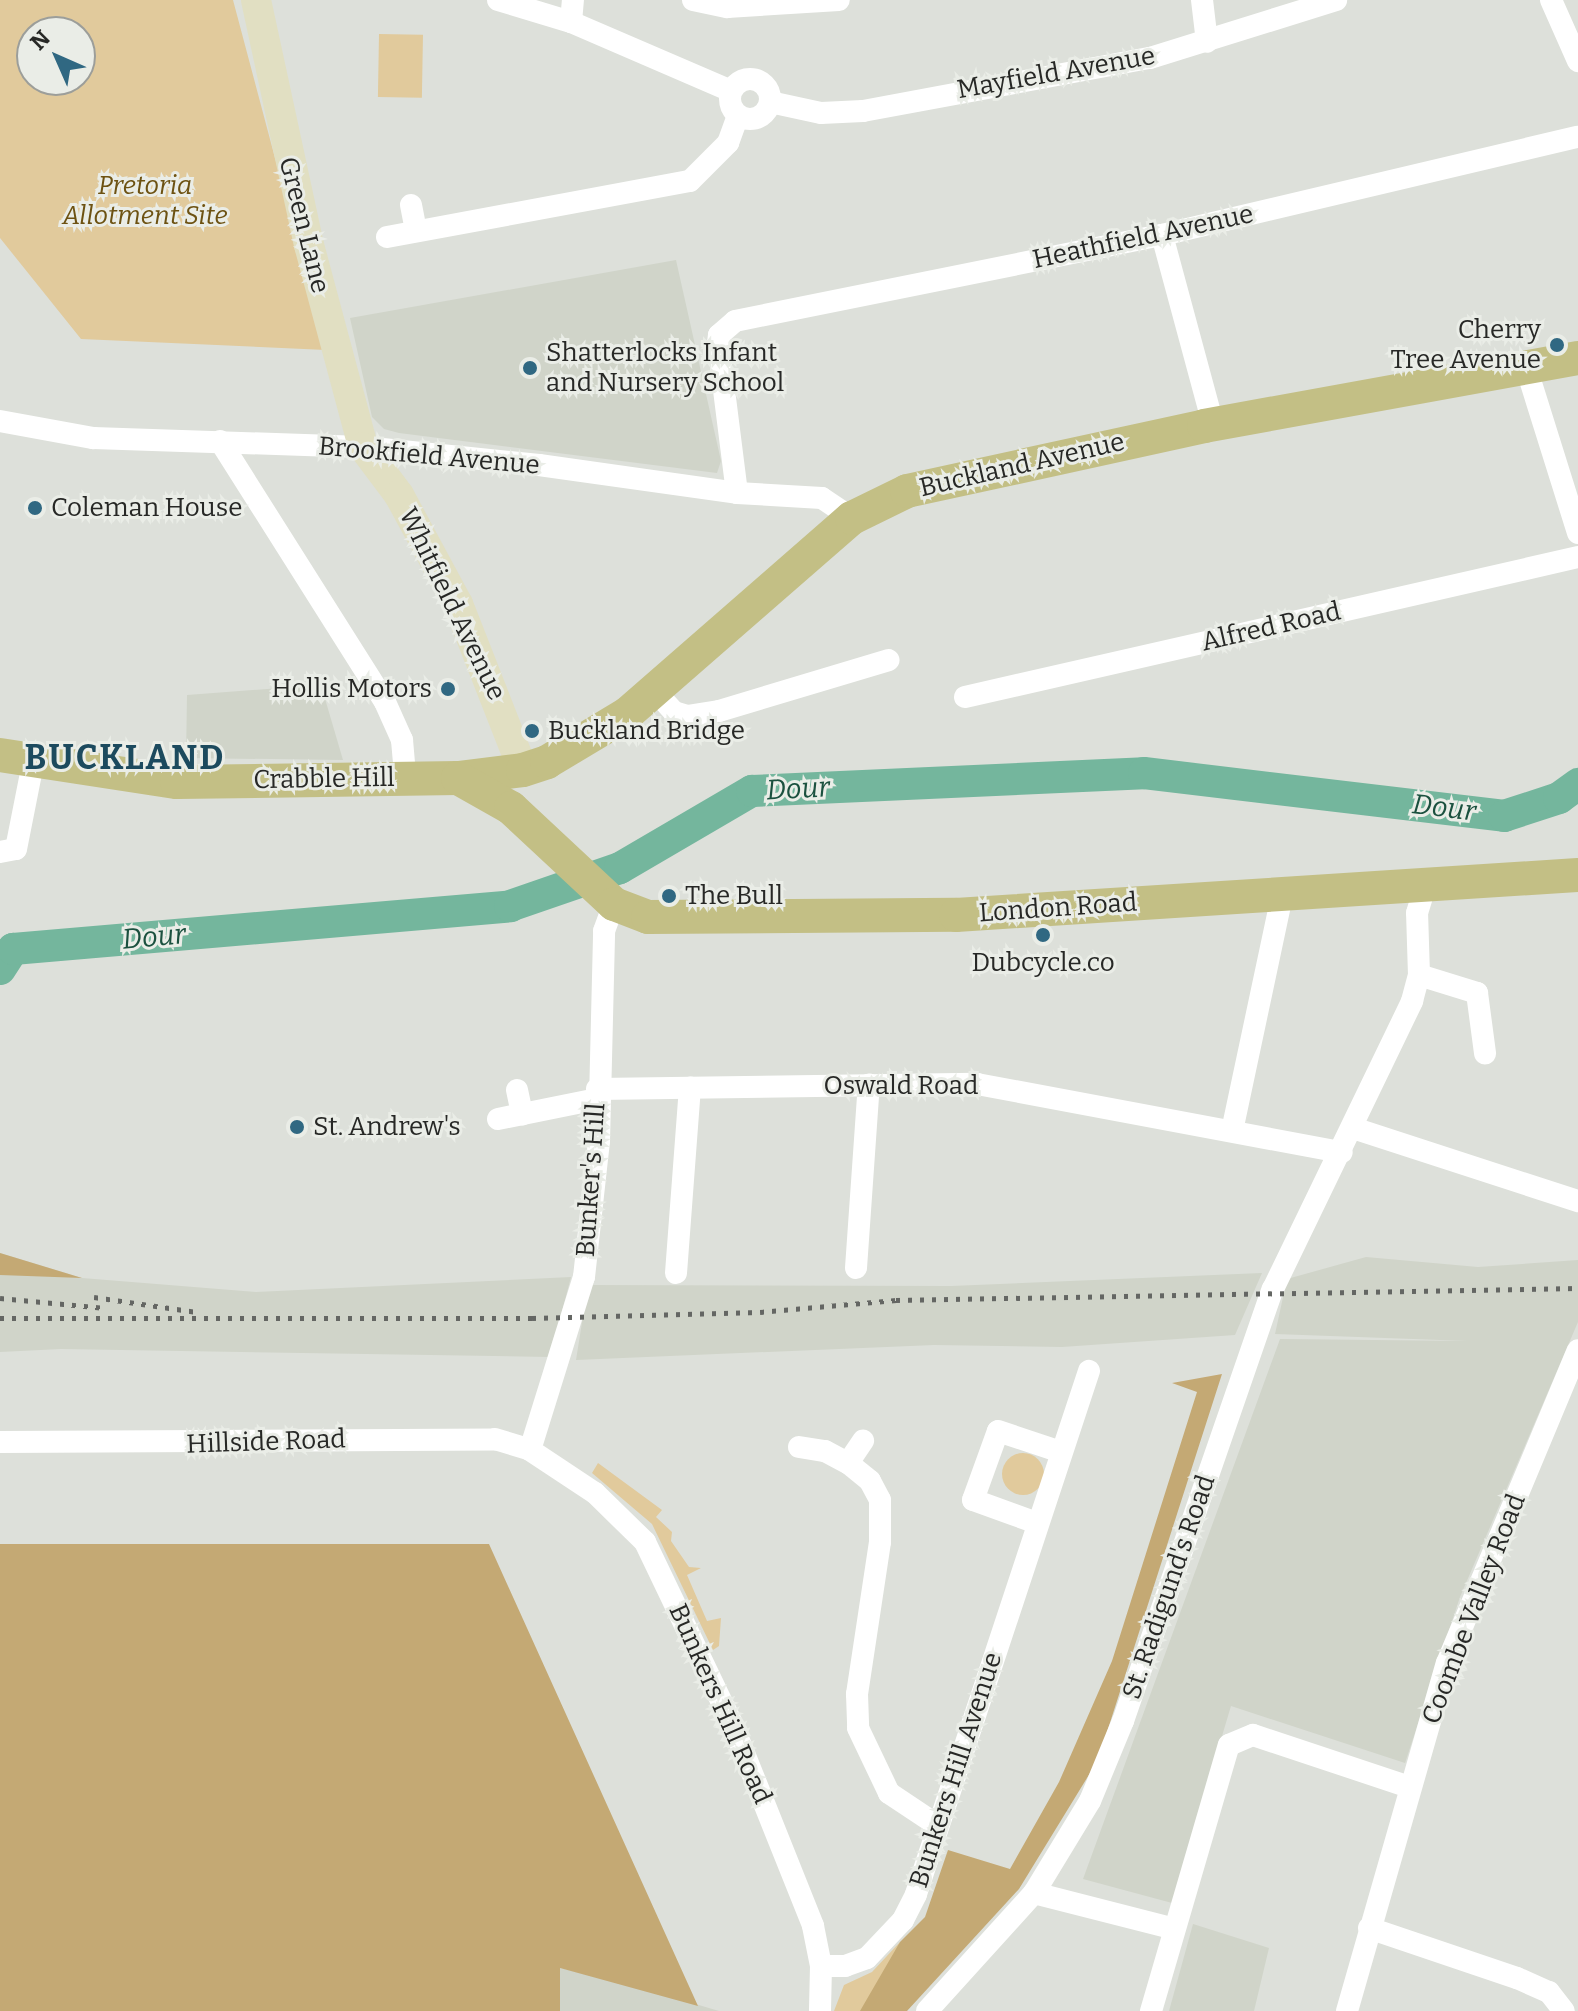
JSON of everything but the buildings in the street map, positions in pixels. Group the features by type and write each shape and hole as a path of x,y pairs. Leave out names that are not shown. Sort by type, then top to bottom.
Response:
{"main road":[{"name":"Buckland Avenue","path":"458,778 523,770 547,762 656,692 852,518 907,491 985,470 1213,424 1578,358"},
{"name":"Crabble Hill","path":"0,755 177,782 458,778"},
{"name":"London Road","path":"523,770 562,850"},
{"name":"London Road","path":"458,778 511,808 562,850 606,897 648,917 734,919 965,914 1578,875"}],"street":[{"name":"Green Lane","path":"256,0 305,230 363,447"},
{"path":"498,0 572,11 731,91 730,104 738,116 756,119 770,102"},
{"path":"693,0 727,7 839,0"},
{"path":"1202,0 1207,42"},
{"name":"Mayfield Avenue","path":"731,91 741,81 755,79 767,87 770,102 821,113 863,111 1150,58 1336,0"},
{"path":"1551,0 1578,61"},
{"path":"387,237 690,181 728,143 738,116"},
{"name":"Heathfield Avenue","path":"737,493 718,343 719,335 735,321 803,303 1162,235 1578,137"},
{"path":"411,205 416,231"},
{"path":"1162,235 1213,424"},
{"path":"1526,367 1578,533"},
{"name":"Brookfield Avenue","path":"0,421 93,438 363,447 737,493 822,498 852,518"},
{"path":"220,441 385,702 402,740 405,777"},
{"name":"Whitfield Avenue","path":"363,447 399,495 458,604 523,770"},
{"name":"Alfred Road","path":"965,697 1578,557"},
{"path":"656,692 674,712 687,716 889,660"},
{"path":"0,852 16,849 34,758"},
{"name":"St. Radigund's Road","path":"927,2011 1034,1893 1090,1801 1123,1721 1260,1322 1402,1027 1419,975 1417,913 1425,887"},
{"path":"1232,1131 1283,892"},
{"name":"Bunker's Hill","path":"530,1450 566,1346 584,1277 599,1141 597,1094 606,897"},
{"path":"1419,975 1477,993 1485,1053"},
{"path":"856,1268 869,1084"},
{"name":"Oswald Road","path":"498,1119 597,1094 690,1088 977,1084 1342,1152"},
{"path":"676,1273 690,1088"},
{"path":"517,1090 522,1114"},
{"path":"1353,1128 1578,1201"},
{"name":"Coombe Valley Road","path":"1347,2011 1447,1663 1578,1350"},
{"name":"Bunkers Hill Avenue","path":"821,1966 845,1966 867,1958 886,1940 916,1894 1089,1371"},
{"path":"1037,1523 973,1500 998,1431 1061,1452"},
{"name":"Hillside Road","path":"0,1442 170,1445 423,1437 495,1439 530,1450"},
{"path":"848,1463 863,1441"},
{"path":"799,1447 825,1451 848,1463 870,1481 880,1500 880,1542 857,1694 858,1728 889,1793 937,1825"},
{"name":"Bunkers Hill Road","path":"530,1450 595,1493 645,1542 740,1742 809,1915 821,1966 820,2011"},
{"path":"1151,2011 1171,1928 1222,1758 1240,1738 1253,1735 1409,1787"},
{"path":"1034,1893 1171,1928"},
{"path":"1369,1928 1549,1992 1564,2011"}],"shaded area":[{"name":"Shatterlocks Infant and Nursery School","path":"676,260 721,461 717,473 399,433 384,429 372,417 350,318"},
{"path":"321,685 343,760 186,758 187,695"},
{"path":"0,1253 82,1278 256,1292 571,1277 550,1357 61,1349 0,1352"},
{"path":"0,1253 82,1278 0,1275"},
{"path":"1366,1257 1478,1267 1578,1260 1578,1322 1460,1597 1405,1763 1231,1706 1172,1903 1083,1879 1280,1339 1468,1341 1275,1334 1287,1279"},
{"path":"1262,1273 1235,1335 1062,1347 934,1345 576,1360 588,1285 951,1286"},
{"path":"1222,1374 1098,1760 1019,1889 907,2011 860,2011 900,1942 925,1917 948,1850 1010,1869 1059,1782 1112,1661 1197,1392 1172,1383"},
{"path":"0,1544 489,1544 698,2006 560,1968 560,2011 0,2011"},
{"path":"1193,1924 1269,1948 1254,2011 1169,2011"},
{"path":"560,1968 638,1987 719,2011 560,2011"}],"green space":[{"name":"Pretoria Allotment Site","path":"0,0 233,0 326,350 81,339 0,238"},
{"path":"379,34 423,35 422,98 378,97"},
{"path":"1023,1453 1038,1459 1044,1474 1038,1489 1023,1495 1008,1489 1002,1474 1008,1459"},
{"path":"598,1463 662,1510 656,1517 672,1532 671,1541 689,1567 701,1568 687,1575 707,1621 721,1618 719,1646 713,1650 652,1524 592,1473"},
{"path":"900,1942 887,1974 862,2011 834,2011 844,1985 872,1972"}],"waterway":[{"name":"Dour","path":"0,969 13,949 510,906 620,868 752,791 1144,773 1504,816 1559,798 1578,784"}],"railway":[{"path":"0,1318 532,1318 760,1312 896,1300 1578,1288"},
{"path":"94,1297 197,1312"},
{"path":"0,1298 106,1308"}],"place":[{"name":"Cherry Tree Avenue","path":"1557,345"},
{"name":"Shatterlocks Infant and Nursery School","path":"530,368"},
{"name":"Coleman House","path":"35,508"},
{"name":"Hollis Motors","path":"448,689"},
{"name":"Buckland Bridge","path":"532,731"},
{"name":"The Bull","path":"669,896"},
{"name":"Dubcycle.co","path":"1043,935"},
{"name":"St. Andrew's","path":"297,1127"}],"district":[{"name":"BUCKLAND","path":"125,758"}]}
